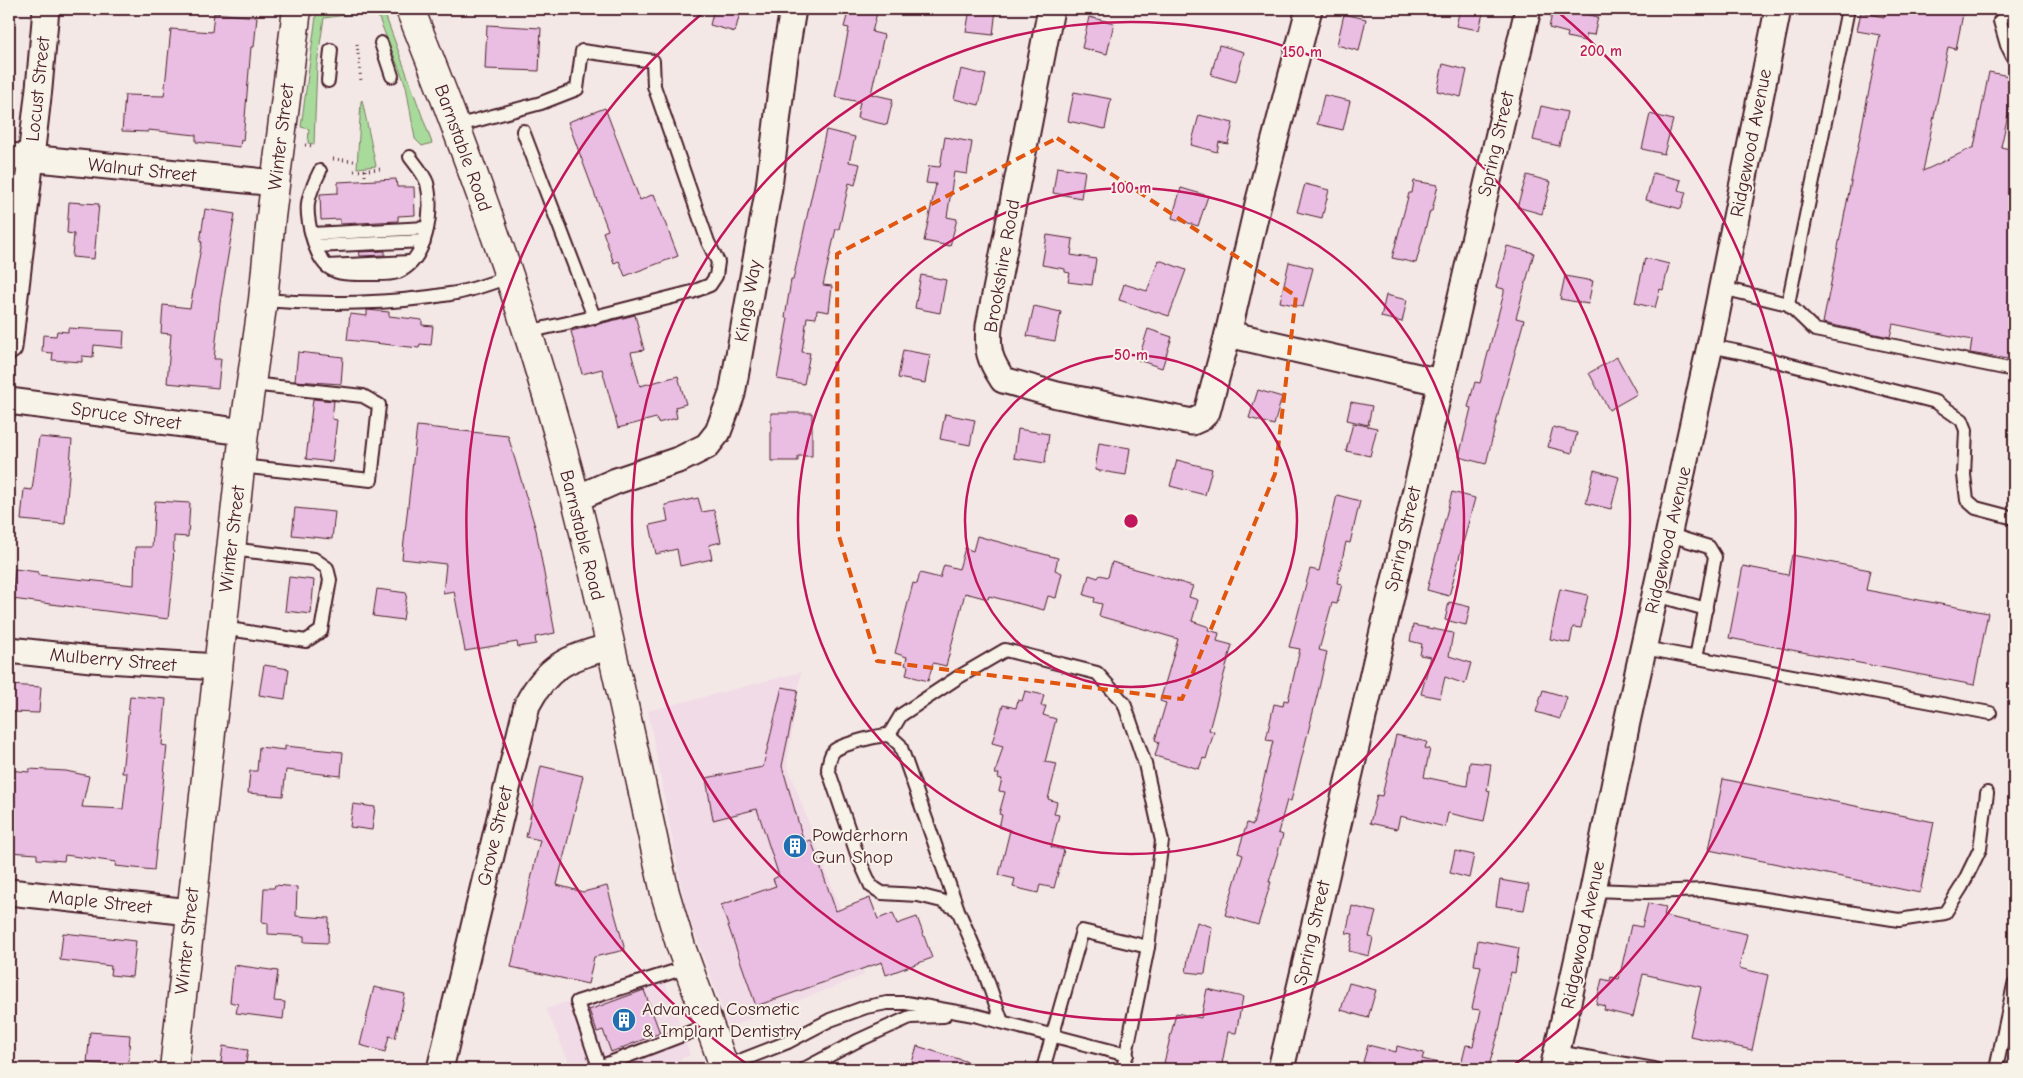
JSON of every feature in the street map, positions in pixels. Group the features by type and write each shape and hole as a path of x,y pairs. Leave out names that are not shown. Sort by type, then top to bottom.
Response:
{"main road":[{"name":"Winter Street","path":"174,1069 240,466 263,300 275,183 297,9"},
{"name":"Barnstable Road","path":"410,9 456,126 527,332 575,499 665,893 688,967 724,1068"}],"street":[{"name":"Locust Street","path":"9,347 20,157 46,9"},
{"name":"Kings Way","path":"575,499 616,482 682,459 707,446 718,432 732,394 769,187 784,56 793,9"},
{"name":"Brookshire Road","path":"1051,9 989,326 987,348 994,366 1003,380 1057,395 1192,422 1201,418 1206,412 1228,334 1258,204 1308,9"},
{"name":"Spring Street","path":"1281,1069 1528,9"},
{"name":"Ridgewood Avenue","path":"1555,1061 1593,890 1627,722 1670,535 1778,9"},
{"name":"Walnut Street","path":"20,157 275,183"},
{"path":"1228,334 1440,382"},
{"name":"Spruce Street","path":"9,401 244,432"},
{"name":"Grove Street","path":"440,1069 527,705 537,686 556,668 583,654 610,647"},
{"name":"Mulberry Street","path":"9,650 91,659 217,667"},
{"name":"Maple Street","path":"9,892 190,912"}],"lane":[{"path":"1788,304 1848,9"},
{"path":"2011,9 2000,21 2007,46 2014,59"},
{"path":"381,43 392,76"},
{"path":"328,80 331,50"},
{"path":"456,126 541,103 577,89 582,51 653,61 654,86 708,242 718,262 716,276 710,285 692,292 527,332"},
{"path":"523,131 594,317"},
{"path":"320,171 308,195 307,211 318,254 327,266 338,273 347,275 393,273 400,271 410,262 425,234 429,211 426,182 410,157"},
{"path":"313,240 425,234"},
{"path":"263,300 304,303 390,300 450,294 509,277"},
{"path":"1722,288 1788,304 1815,330 2014,370"},
{"path":"1710,346 1746,353 1936,402 1962,420 1966,430 1964,475 1967,500 1976,508 2014,518"},
{"path":"240,466 371,480 380,405 363,396 251,384"},
{"path":"1670,535 1710,547 1715,557 1696,658"},
{"path":"222,628 306,641 321,632 330,580 327,568 314,559 231,549"},
{"path":"1656,595 1706,609"},
{"path":"1644,648 1990,714"},
{"path":"889,735 902,715 957,678 1005,650 1096,673 1124,703 1145,764 1162,841 1148,947 1123,1069"},
{"path":"958,910 942,901 918,894 897,895 882,893 871,886 858,857 828,768 829,760 835,750 878,735 889,735 900,745 958,910 983,968 1002,1022"},
{"path":"1593,890 1646,892 1707,890 1899,920 1945,913 1962,886 1980,849 1987,792"},
{"path":"1043,1069 1082,932 1148,947"},
{"path":"688,967 577,1002 599,1067 709,1025"},
{"path":"1996,1069 2014,985"},
{"path":"724,1068 788,1042 830,1020 866,1007 887,1003 906,1003 974,1015 1127,1054"},
{"path":"804,1069 857,1041 910,1017 974,1015"},
{"path":"1555,1061 1654,1069"}],"path":[{"path":"357,44 361,81"},
{"path":"333,159 354,161"},
{"path":"354,172 381,169"},
{"path":"365,170 365,176"}],"highlighted area":[{"path":"1057,138 1296,296 1275,474 1182,699 877,661 838,533 837,254"}],"shaded area":[{"path":"801,672 787,764 865,975 729,1027 685,906 648,711"},
{"path":"661,969 690,1055 660,1069 572,1069 546,1009"}],"green space":[{"path":"317,9 383,9 432,143 422,146 415,139 406,86 376,11 324,18 317,64 314,144 308,143 309,129 301,127"},
{"path":"361,101 376,166 357,168"}],"building":[{"path":"714,9 725,9 740,13 735,32 710,25"},
{"path":"849,9 878,9 872,32 884,35 871,94 893,99 887,125 857,118 860,102 835,97 849,28 844,27"},
{"path":"970,9 996,9 993,35 966,32"},
{"path":"1460,9 1484,9 1479,30 1456,26"},
{"path":"1553,9 1564,9 1598,17 1594,35 1587,34 1585,41 1567,37 1568,33 1549,28"},
{"path":"1886,9 1964,9 1956,49 1948,47 1923,171 1974,147 1989,72 2014,77 2014,87 2001,147 2014,150 2014,360 1970,353 1972,340 1893,324 1890,337 1823,323 1880,35 1857,31 1861,12 1884,17"},
{"path":"214,13 257,17 254,47 251,47 243,141 241,140 240,147 196,142 196,135 148,130 148,132 122,131 125,95 164,96 171,29 212,32"},
{"path":"1344,14 1366,19 1359,51 1337,45"},
{"path":"1089,17 1114,23 1107,54 1082,48"},
{"path":"487,25 541,28 539,71 485,69"},
{"path":"1219,45 1244,52 1236,82 1211,75"},
{"path":"1443,64 1467,70 1461,97 1437,91"},
{"path":"961,69 986,75 979,105 954,99"},
{"path":"1074,92 1111,99 1105,129 1068,121"},
{"path":"1324,95 1350,101 1343,130 1317,124"},
{"path":"1541,106 1567,112 1559,146 1533,140"},
{"path":"605,108 640,200 654,194 678,256 625,276 619,261 614,263 603,232 608,230 568,122"},
{"path":"1650,114 1673,120 1664,154 1642,149"},
{"path":"1199,115 1233,123 1228,144 1219,142 1217,152 1191,145"},
{"path":"826,130 855,137 849,162 860,164 855,185 849,183 839,229 836,229 823,285 832,286 829,312 817,310 816,318 807,317 802,352 810,353 804,384 777,379 788,318 785,318 791,280 793,280"},
{"path":"945,137 972,142 967,174 954,172 947,217 957,219 950,246 924,241 936,184 926,183 929,166 940,167"},
{"path":"1057,167 1085,171 1081,198 1053,193"},
{"path":"1653,173 1681,180 1678,190 1686,192 1681,209 1646,200"},
{"path":"1527,175 1551,182 1542,214 1517,207"},
{"path":"396,179 397,187 414,187 415,215 398,216 398,221 340,224 340,219 321,220 320,194 338,193 338,182"},
{"path":"1414,181 1438,185 1416,263 1392,258 1409,193 1412,193"},
{"path":"1305,184 1329,190 1322,218 1297,212"},
{"path":"1181,188 1208,196 1198,226 1172,218"},
{"path":"69,202 99,204 94,259 72,257 74,234 67,233"},
{"path":"205,209 235,214 220,303 214,359 221,359 218,388 167,383 171,334 161,333 163,305 190,308 202,242 200,242"},
{"path":"1047,235 1073,239 1071,255 1096,259 1092,285 1068,282 1070,273 1065,272 1065,269 1042,265"},
{"path":"1507,246 1534,253 1516,318 1524,320 1486,464 1459,457 1471,408 1468,407 1475,382 1480,383 1504,293 1504,289 1496,287"},
{"path":"385,251 385,255 360,256 359,252"},
{"path":"1645,258 1669,264 1663,290 1660,289 1655,308 1635,303"},
{"path":"1159,260 1186,270 1169,316 1119,300 1124,284 1147,291"},
{"path":"1289,262 1313,268 1303,307 1280,302"},
{"path":"921,275 946,280 940,313 915,308"},
{"path":"1565,276 1593,281 1588,304 1560,299"},
{"path":"1386,295 1407,300 1402,322 1381,317"},
{"path":"1034,306 1061,312 1055,341 1027,336"},
{"path":"367,310 389,312 389,316 422,320 422,325 433,326 431,345 420,344 419,348 347,340 350,314 367,316"},
{"path":"635,315 644,350 631,352 640,386 678,376 686,404 675,407 677,418 658,423 656,418 618,428 602,369 582,374 571,331"},
{"path":"68,328 124,331 123,348 94,345 93,357 82,356 82,362 52,360 53,353 42,352 43,335 56,336 57,331 68,332"},
{"path":"1148,329 1172,337 1162,368 1138,360"},
{"path":"903,350 930,355 925,383 898,378"},
{"path":"298,352 343,357 341,384 295,381"},
{"path":"1617,357 1637,394 1609,410 1589,373"},
{"path":"1258,390 1282,397 1274,425 1249,418"},
{"path":"313,399 334,401 332,419 337,420 332,462 306,459"},
{"path":"1351,402 1372,406 1368,425 1347,420"},
{"path":"771,413 812,413 812,456 798,456 798,461 771,461"},
{"path":"945,414 975,420 970,445 940,439"},
{"path":"1353,423 1377,428 1370,456 1346,451"},
{"path":"417,426 508,436 536,530 555,633 535,637 536,644 518,647 517,642 465,651 454,591 443,593 446,564 402,559"},
{"path":"1553,427 1577,433 1572,453 1548,447"},
{"path":"1018,429 1049,434 1045,463 1014,458"},
{"path":"39,437 72,440 65,524 21,520 24,489 32,490"},
{"path":"1099,443 1130,448 1126,475 1095,470"},
{"path":"1177,460 1212,469 1205,495 1170,486"},
{"path":"1594,470 1619,477 1611,509 1586,503"},
{"path":"1452,492 1475,498 1449,596 1427,590"},
{"path":"1337,495 1360,501 1350,543 1346,542 1337,583 1342,584 1337,604 1332,603 1319,650 1327,652 1320,684 1291,801 1287,800 1278,833 1283,835 1258,925 1225,915 1243,855 1238,853 1247,823 1253,825 1273,741 1266,740 1274,704 1283,706 1284,700 1288,701 1300,649 1289,647 1310,569 1319,571"},
{"path":"698,498 702,512 714,510 721,542 709,545 712,559 680,566 677,549 656,554 650,525 668,521 665,505"},
{"path":"155,501 190,503 188,537 174,536 173,573 168,619 12,599 15,569 38,572 38,575 134,585 135,547 152,547"},
{"path":"295,508 335,512 332,539 292,535"},
{"path":"977,536 1058,558 1055,570 1062,573 1056,598 1048,596 1044,610 989,596 988,599 965,593 946,666 933,663 928,681 906,675 908,666 905,665 907,657 895,653 913,583 917,584 920,573 940,578 944,565 959,569 965,548 973,551"},
{"path":"1792,555 1870,570 1866,590 1988,613 1974,685 1729,638 1743,566 1788,575"},
{"path":"1112,562 1193,586 1189,597 1198,600 1192,621 1209,627 1208,630 1219,633 1217,641 1232,645 1209,730 1214,732 1206,759 1203,758 1199,769 1155,756 1159,742 1155,740 1166,703 1160,701 1178,639 1099,616 1102,604 1094,602 1095,598 1084,595 1089,575 1098,578 1100,575 1108,577"},
{"path":"289,577 314,580 311,614 285,611"},
{"path":"377,589 407,593 403,620 373,616"},
{"path":"1560,589 1588,595 1581,628 1573,627 1570,643 1550,639"},
{"path":"1449,602 1470,607 1466,625 1445,620"},
{"path":"1413,625 1453,633 1449,656 1471,663 1465,684 1445,677 1440,698 1421,694 1431,657 1420,655 1422,644 1410,641"},
{"path":"264,665 289,669 285,699 259,695"},
{"path":"9,685 41,687 39,713 9,712"},
{"name":"Powderhorn Gun Shop","path":"782,687 798,690 782,766 804,842 811,840 836,911 870,898 878,919 893,913 897,924 917,917 932,958 886,975 882,962 756,1006 721,905 776,886 773,879 779,876 757,809 713,820 706,778 763,767"},
{"path":"1543,690 1567,697 1560,719 1536,712"},
{"path":"1025,691 1044,695 1041,706 1046,706 1043,715 1056,719 1045,762 1057,764 1048,799 1057,802 1054,814 1059,815 1051,847 1064,850 1054,888 1040,885 1038,893 1013,887 1015,879 999,875 1010,830 999,827 1002,815 999,814 1005,792 999,791 1002,779 998,778 999,774 995,774 1003,746 992,743 1003,705 1016,708 1018,700 1022,701"},
{"path":"130,696 166,699 162,745 167,746 154,870 115,866 116,862 65,855 64,861 37,859 37,854 9,852 9,770 29,772 29,769 66,771 89,776 82,807 123,809 127,773 122,773"},
{"path":"1396,735 1427,742 1425,748 1430,749 1424,777 1467,786 1470,762 1491,764 1487,790 1490,791 1484,821 1448,813 1445,827 1400,816 1397,829 1370,823 1377,795 1382,796"},
{"path":"285,746 343,752 341,776 286,770 283,796 248,793 250,771 257,771 259,747 285,750"},
{"path":"541,766 583,776 557,885 583,892 607,886 625,950 594,957 588,984 511,967 540,840 526,837"},
{"path":"1723,779 1934,822 1920,893 1709,850"},
{"path":"353,804 375,807 372,830 350,827"},
{"path":"1455,851 1474,855 1469,878 1450,873"},
{"path":"1500,880 1529,885 1524,910 1496,906"},
{"path":"275,885 297,887 296,916 329,918 328,943 304,942 304,936 268,934 268,923 262,922 264,888 274,888"},
{"path":"1648,903 1666,907 1664,916 1747,934 1739,968 1768,975 1752,1050 1690,1036 1701,987 1643,974 1633,1017 1604,1010 1605,1006 1596,1004 1602,979 1610,981 1611,977 1619,979 1631,925 1642,927"},
{"path":"1352,906 1376,912 1369,937 1373,938 1369,956 1349,951 1353,934 1346,933"},
{"path":"1197,922 1212,927 1205,974 1186,972"},
{"path":"63,933 136,941 132,977 110,975 111,966 60,960"},
{"path":"1478,940 1519,948 1515,973 1511,972 1499,1031 1488,1069 1460,1069 1466,1045 1473,1046 1481,1010 1472,1009 1481,966 1474,965"},
{"path":"234,965 278,971 274,1001 285,1002 283,1019 236,1013 238,1004 230,1002"},
{"path":"1349,983 1376,990 1368,1018 1341,1010"},
{"path":"374,987 405,994 395,1038 389,1036 385,1052 360,1045"},
{"path":"1207,989 1243,997 1236,1033 1228,1032 1221,1069 1167,1069 1168,1064 1164,1063 1176,1013 1201,1018"},
{"name":"Advanced Cosmetic & Implant Dentistry","path":"644,990 660,1033 611,1052 603,1030 597,1032 589,1010"},
{"path":"90,1032 130,1035 128,1066 87,1063"},
{"path":"1368,1045 1396,1052 1397,1046 1424,1053 1422,1059 1439,1063 1439,1069 1392,1069 1363,1062"},
{"path":"223,1046 248,1050 245,1069 220,1069"},
{"path":"917,1046 978,1065 977,1069 910,1069"}],"place":[{"name":"Powderhorn Gun Shop","path":"795,846"},
{"name":"Advanced Cosmetic & Implant Dentistry","path":"624,1020"}]}
